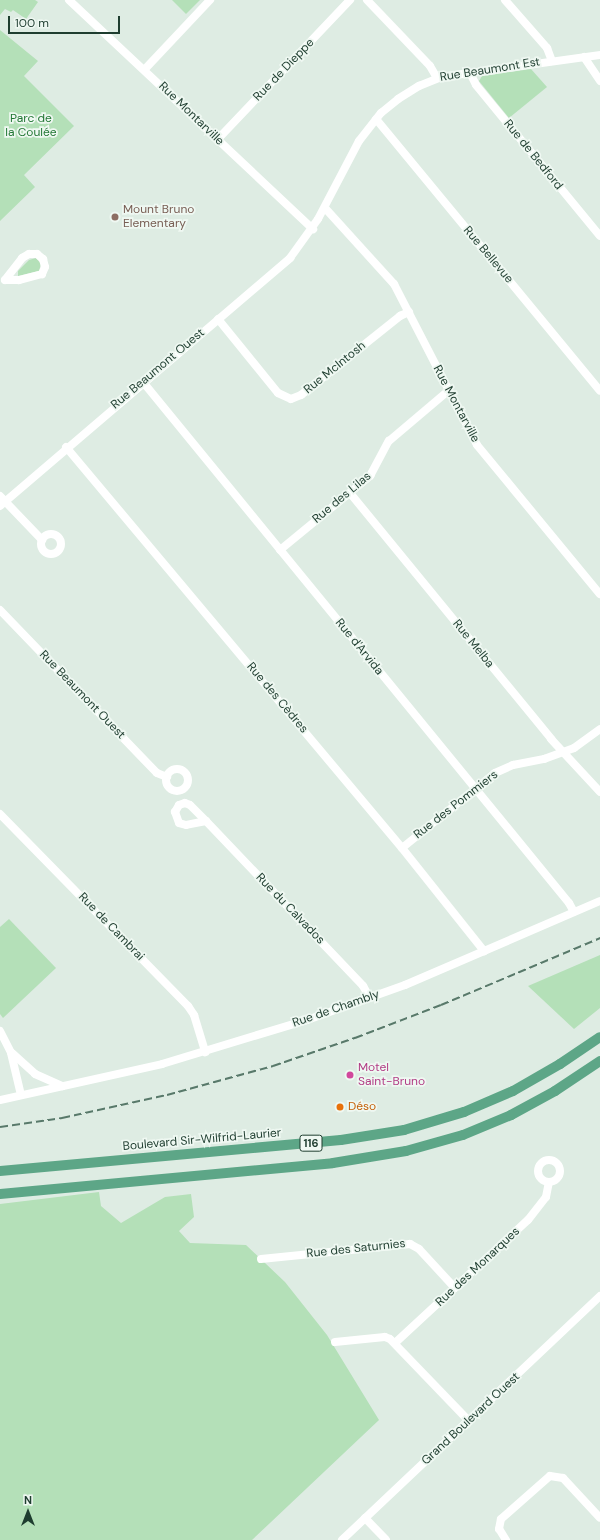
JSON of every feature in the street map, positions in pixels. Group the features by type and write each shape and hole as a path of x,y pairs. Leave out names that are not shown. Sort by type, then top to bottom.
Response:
{"main road":[{"name":"Boulevard Sir-Wilfrid-Laurier","path":"0,1171 341,1140 404,1130 450,1117 500,1097 549,1072 600,1037"},
{"name":"116","path":"0,1194 333,1163 406,1151 457,1137 511,1115 556,1091 600,1061"}],"street":[{"name":"Rue Montarville","path":"69,0 145,69 312,229"},
{"path":"145,69 210,0"},
{"name":"Rue de Dieppe","path":"218,139 350,0"},
{"path":"367,0 430,66 438,78"},
{"path":"505,0 547,48 552,61"},
{"name":"Rue Beaumont Est","path":"312,229 325,208 354,149 376,119 405,94 438,78 470,72 600,56"},
{"path":"584,57 600,81"},
{"name":"Rue de Bedford","path":"470,72 476,85 600,236"},
{"name":"Rue Bellevue","path":"376,119 600,390"},
{"name":"Rue Montarville","path":"325,208 387,275 409,312 477,445 600,594"},
{"name":"Rue Beaumont Ouest","path":"2,501 290,258 312,229"},
{"path":"37,254 43,260 44,271 39,276 3,282 25,256 37,254"},
{"name":"Rue McIntosh","path":"218,319 279,395 291,399 301,396 400,316 409,312"},
{"name":"Rue d'Arvida","path":"143,382 569,903 574,912"},
{"name":"Rue des Lilas","path":"280,550 372,474 389,441 448,390"},
{"name":"Rue des Cèdres","path":"66,447 402,848 484,951"},
{"name":"Rue Melba","path":"350,492 563,752 600,792"},
{"path":"2,501 42,540"},
{"name":"Rue Beaumont Ouest","path":"0,610 157,773 167,777"},
{"name":"Rue des Pommiers","path":"402,848 474,788 509,766 563,752 577,746 600,729"},
{"name":"Rue de Cambrai","path":"0,814 190,1009 205,1052"},
{"name":"Rue du Calvados","path":"206,821 364,986 370,998"},
{"name":"Rue de Chambly","path":"0,1100 130,1072 205,1052 370,998 600,901"},
{"path":"0,1031 11,1052 21,1095"},
{"path":"11,1052 35,1074 62,1086"},
{"name":"Rue des Monarques","path":"395,1343 528,1220 546,1197 549,1182"},
{"name":"Rue des Saturnies","path":"262,1259 410,1244 417,1247 455,1288"},
{"name":"Grand Boulevard Ouest","path":"342,1540 600,1296"},
{"path":"335,1342 385,1337 395,1343 469,1421"},
{"path":"506,1540 500,1532 501,1519 550,1476 562,1478 600,1518"},
{"path":"366,1518 386,1540"}],"green space":[{"path":"0,0 35,0 38,2 26,19 13,10 11,12 5,9 0,15"},
{"path":"172,0 200,0 186,14"},
{"name":"Parc de la Coulée","path":"0,30 38,61 24,76 74,126 24,175 35,187 0,221"},
{"path":"531,69 547,87 509,118 479,81 482,76"},
{"path":"36,258 41,264 39,271 18,276 18,271 29,260"},
{"path":"9,919 56,968 3,1018 0,1014 0,927"},
{"path":"600,955 600,1008 574,1029 528,986"},
{"path":"99,1192 101,1206 121,1223 165,1197 191,1194 194,1217 179,1231 190,1243 246,1245 285,1282 327,1335 379,1420 252,1540 0,1540 0,1204"}],"railway":[{"path":"0,1127 62,1118 167,1095 273,1066 355,1038 441,1005 600,938"}],"place":[{"name":"Mount Bruno Elementary","path":"115,217"},
{"name":"Motel Saint-Bruno","path":"350,1075"},
{"name":"Déso","path":"340,1107"}]}
